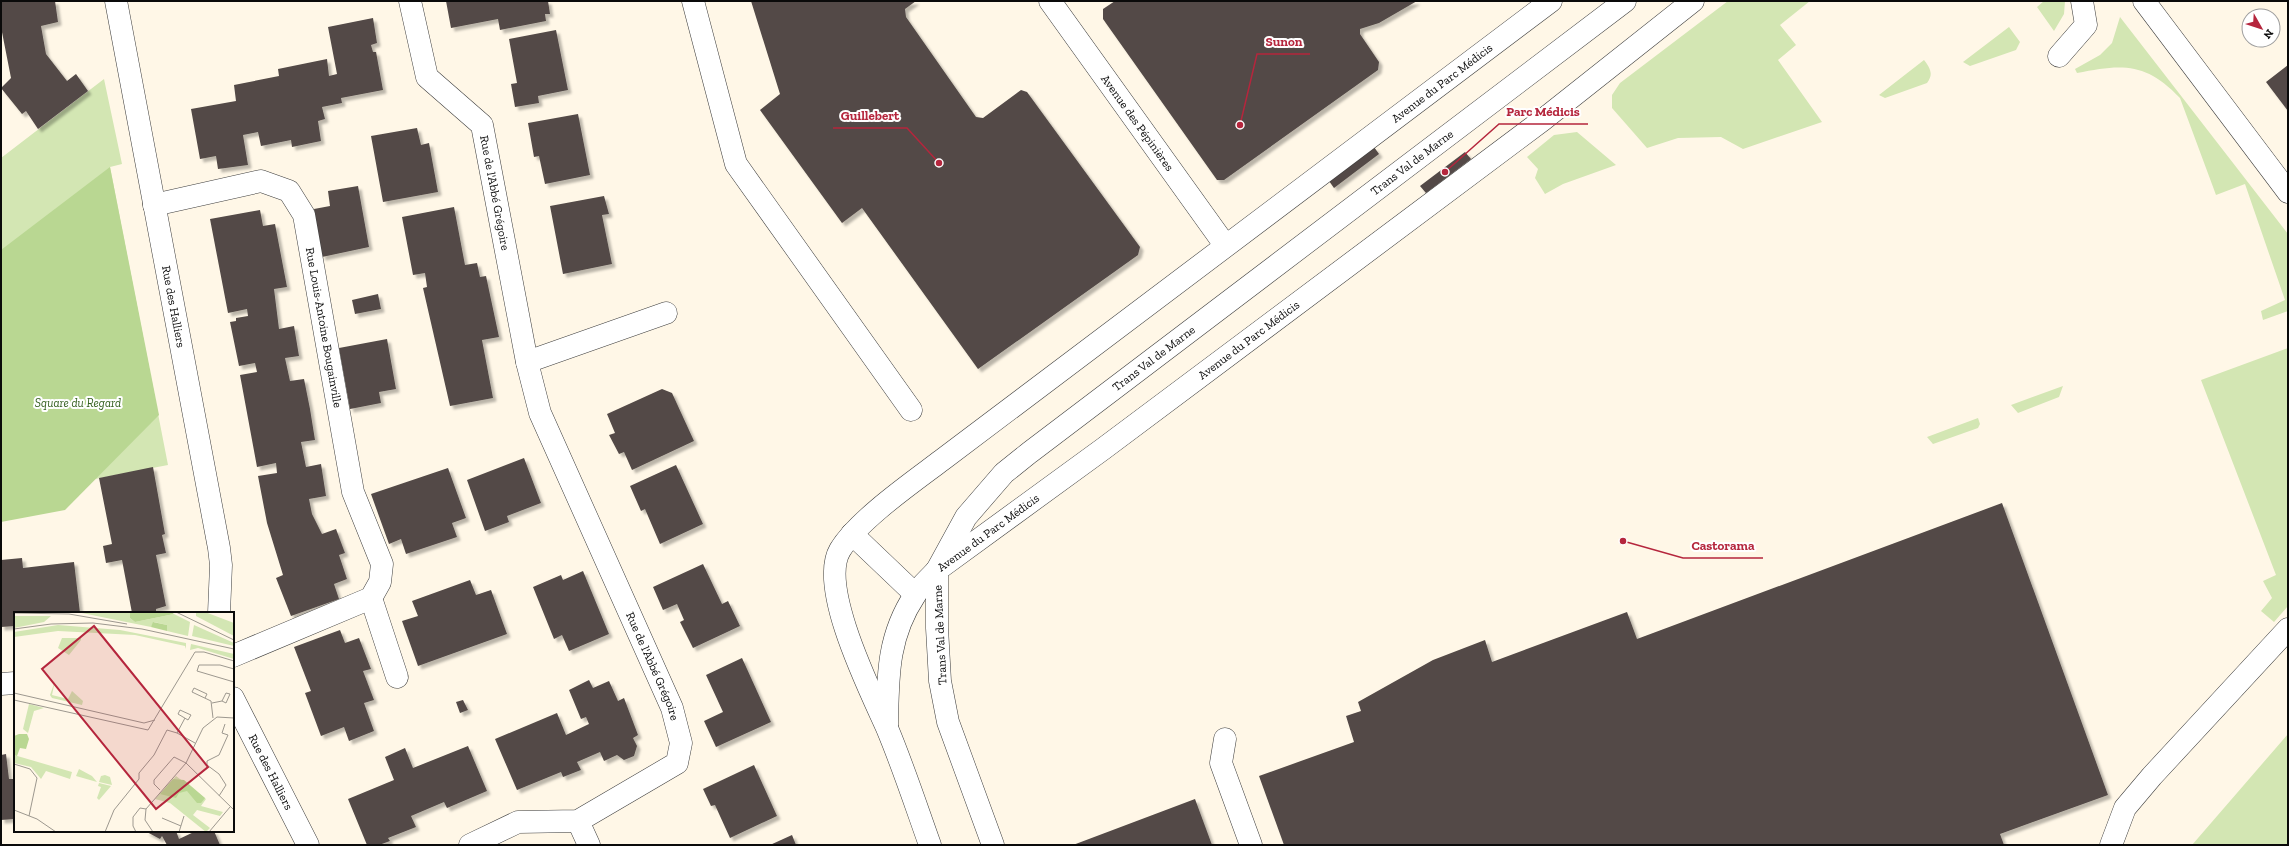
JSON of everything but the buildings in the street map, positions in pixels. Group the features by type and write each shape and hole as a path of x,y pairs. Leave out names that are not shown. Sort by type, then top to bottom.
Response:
{"street":[{"name":"Rue des Halliers","path":"116,1 219,548 221,564 219,612"},
{"name":"Rue de l'Abbé Grégoire","path":"410,1 427,77 482,125 527,362 540,413 672,708 681,743 677,763 578,821 518,822 470,845"},
{"path":"693,1 736,164 911,410"},
{"name":"Avenue des Pépinières","path":"1050,1 1224,245"},
{"name":"Avenue du Parc Médicis","path":"930,845 887,728 866,686 840,606 834,570 839,551 852,534 942,460 1224,245 1551,1"},
{"name":"Trans Val de Marne","path":"993,845 948,722 940,681 937,636 937,570 966,517 1004,473 1282,259 1624,1"},
{"name":"Avenue du Parc Médicis","path":"887,728 888,669 895,632 915,594 937,570 1103,449 1544,119 1693,1"},
{"path":"2059,56 2086,25 2082,1"},
{"path":"2144,1 2288,192"},
{"name":"Rue Louis-Antoine Bougainville","path":"154,205 261,180 289,191 304,215 353,492 382,564 380,582 371,598"},
{"path":"527,362 666,313"},
{"path":"852,534 915,594"},
{"path":"234,656 371,598 397,678"},
{"path":"2111,845 2125,808 2152,776 2288,629"},
{"path":"1,684 14,682"},
{"name":"Rue des Halliers","path":"234,700 308,845"},
{"path":"1225,739 1221,763 1251,845"},
{"path":"578,821 589,845"}],"green space":[{"path":"1728,1 1810,1 1780,25 1796,45 1778,60 1822,122 1743,149 1721,137 1678,138 1647,148 1612,108 1612,95 1620,83"},
{"path":"2044,1 2065,1 2064,14 2054,31 2037,7"},
{"path":"2120,17 2288,234 2288,311 2263,320 2261,311 2285,300 2245,184 2216,195 2180,98 2168,86 2156,78 2144,72 2133,69 2120,67 2077,73 2075,69 2100,55 2112,43"},
{"path":"2009,27 2020,42 2016,50 1970,66 1963,62"},
{"path":"1924,60 1931,74 1927,83 1885,98 1879,95"},
{"name":"Square du Regard","path":"104,79 122,164 110,167 168,465 69,484 1,501 1,158"},
{"path":"1577,132 1616,165 1563,184 1545,194 1535,178 1538,169 1527,157 1554,135"},
{"name":"Square du Regard","path":"110,167 159,415 65,510 1,522 1,250"},
{"path":"2288,348 2288,606 2274,622 2261,611 2272,598 2263,581 2276,575 2201,380"},
{"path":"2063,386 2059,397 2018,413 2011,405"},
{"path":"1978,418 1980,424 1978,428 1933,444 1927,437"},
{"path":"2288,734 2288,845 2192,845"}],"place":[{"name":"Sunon","path":"1240,125"},
{"name":"Guillebert","path":"939,163"},
{"name":"Parc Médicis","path":"1445,172"},
{"name":"Castorama","path":"1623,541"}]}
